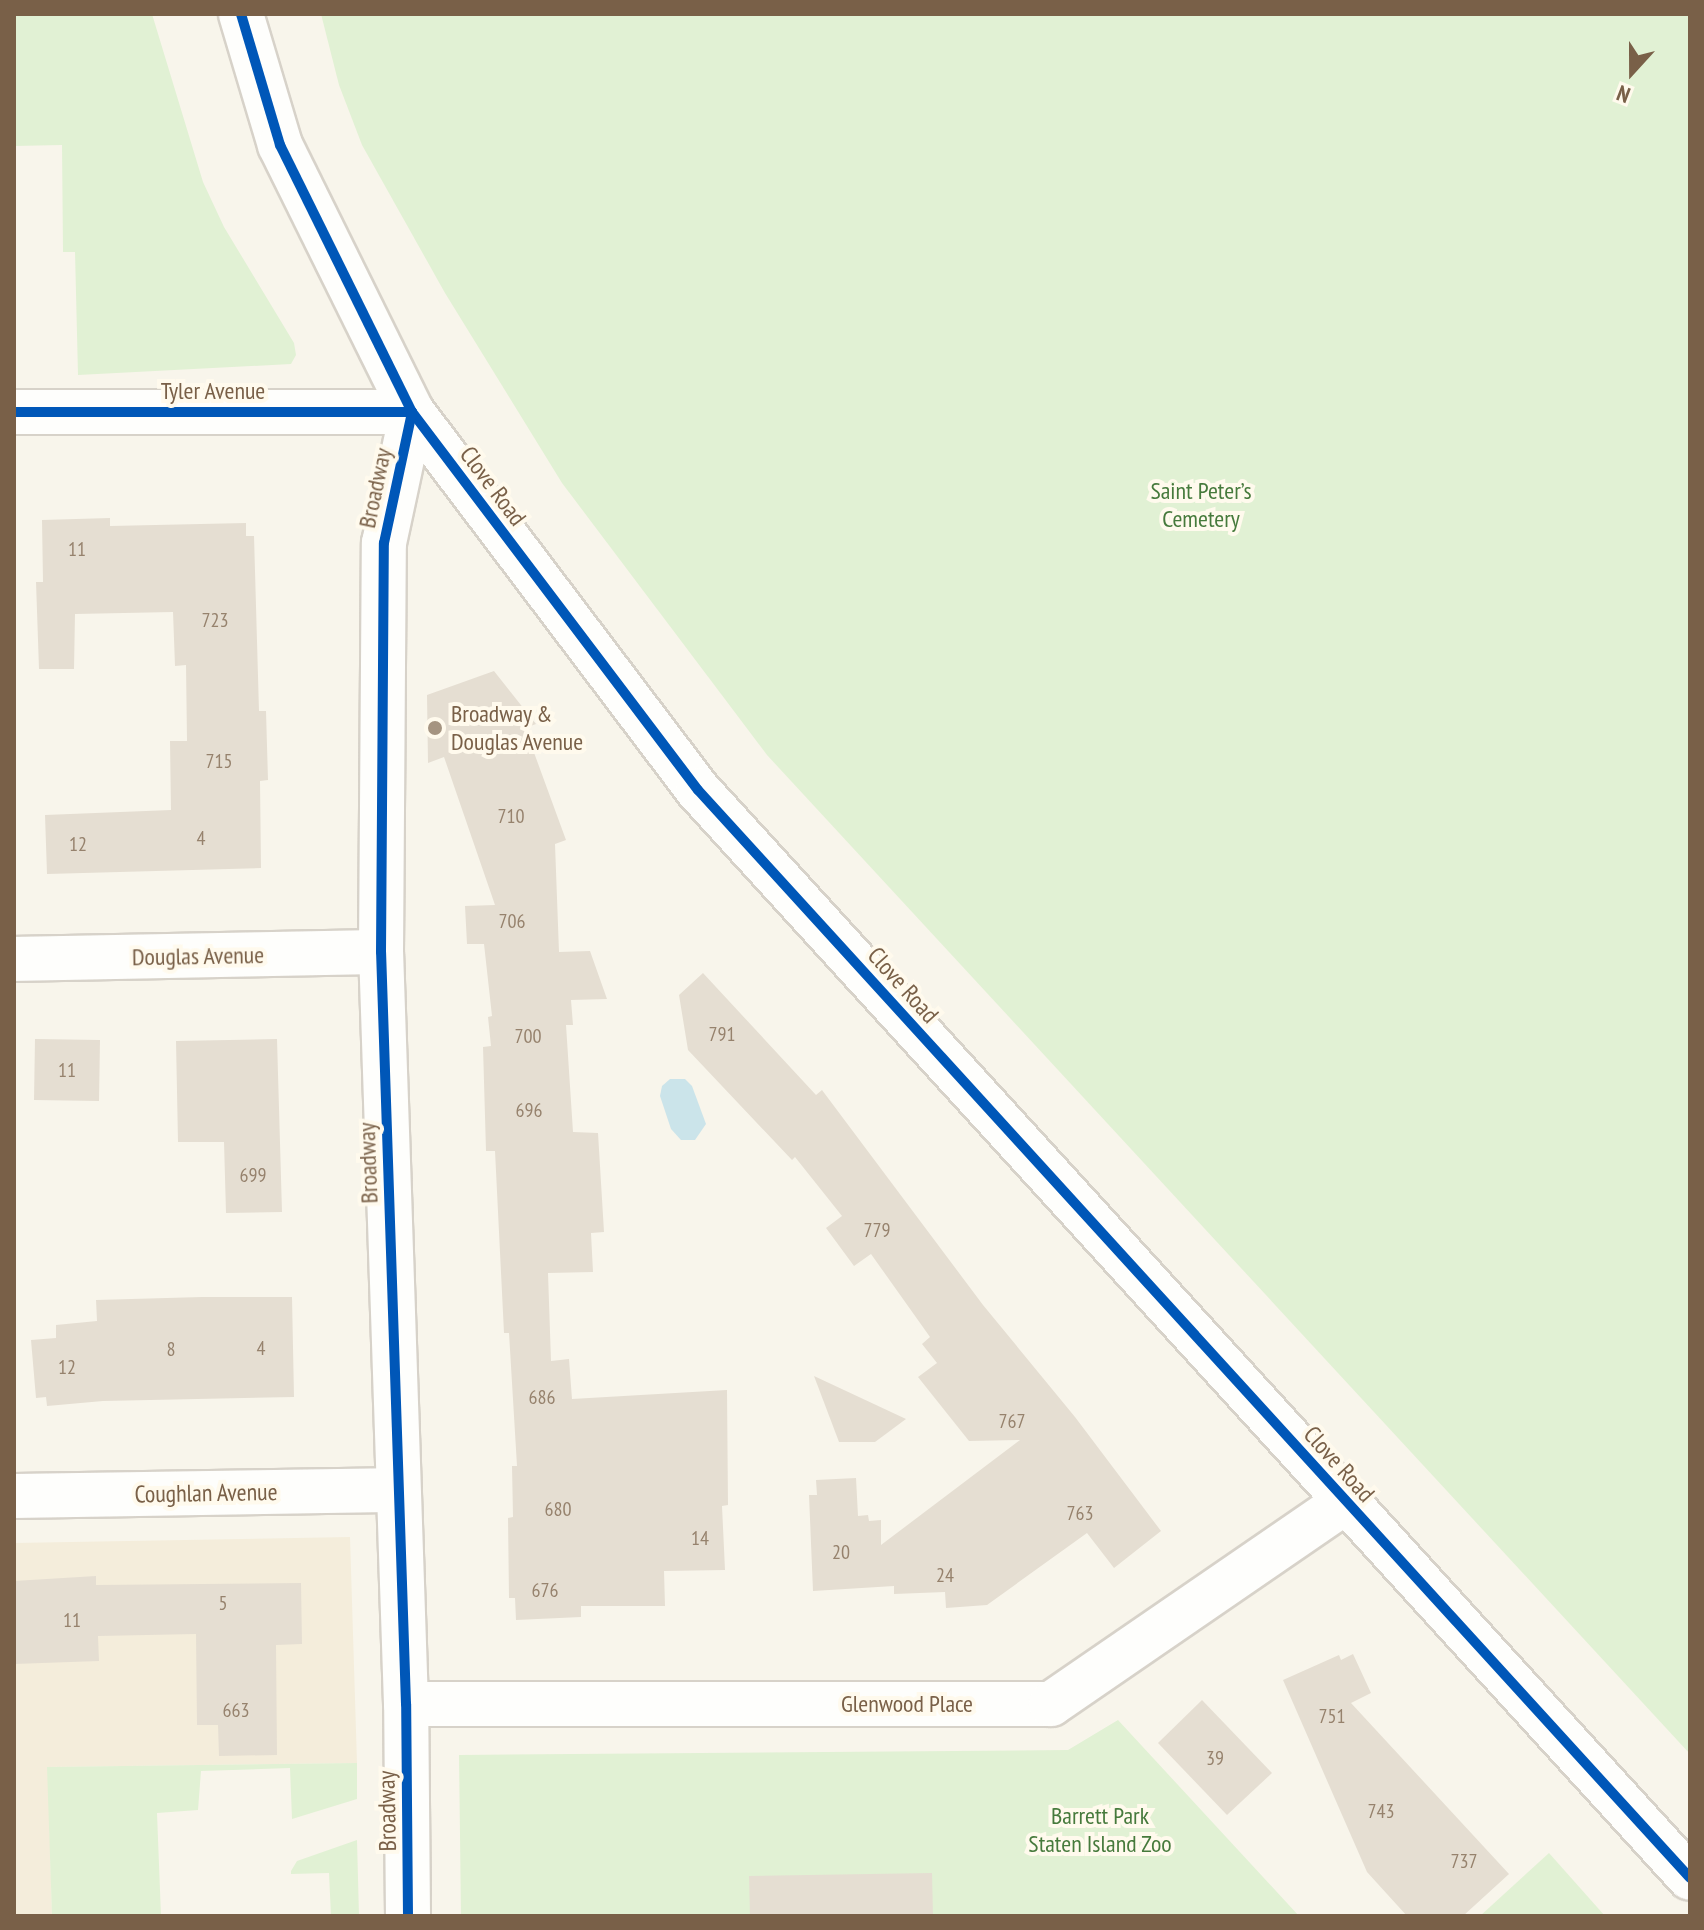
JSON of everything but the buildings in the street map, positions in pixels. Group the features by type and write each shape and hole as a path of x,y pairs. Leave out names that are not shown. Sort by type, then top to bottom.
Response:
{"street":[{"name":"Clove Road","path":"241,14 280,145 412,412 698,790 1690,1878"},
{"name":"Tyler Avenue","path":"14,412 412,412"},
{"name":"Broadway","path":"408,1916 406,1704 381,952 384,543 412,412"},
{"name":"Douglas Avenue","path":"14,959 381,952"},
{"name":"Coughlan Avenue","path":"14,1496 398,1490"},
{"name":"Glenwood Place","path":"406,1704 1051,1704 1346,1501"}],"shaded area":[{"path":"350,1537 357,1763 48,1767 52,1916 14,1916 14,1543"}],"green space":[{"path":"14,14 152,14 203,182 224,227 294,343 296,355 291,364 78,375 75,252 63,252 62,145 14,146"},
{"name":"Saint Peter’s Cemetery","path":"321,14 1690,14 1690,1754 767,755 562,483 445,293 362,145 339,85"},
{"name":"Barrett Park Staten Island Zoo","path":"1118,1720 1299,1916 461,1916 459,1755 1068,1750"},
{"path":"357,1763 357,1799 292,1819 290,1768 201,1771 198,1810 157,1813 161,1916 52,1916 47,1767"},
{"path":"357,1840 359,1916 331,1916 329,1873 291,1874 291,1871 297,1861"},
{"path":"1549,1853 1605,1916 1480,1916"}],"water":[{"path":"670,1079 685,1079 692,1086 706,1124 695,1140 681,1140 671,1129 660,1096 662,1086"}],"cycle path":[{"path":"241,14 280,145 412,412 698,790 1690,1878"},
{"path":"14,412 412,412"},
{"path":"408,1916 406,1704 381,952 384,543 412,412"}],"place":[{"name":"Broadway & Douglas Avenue","path":"435,728"}]}
